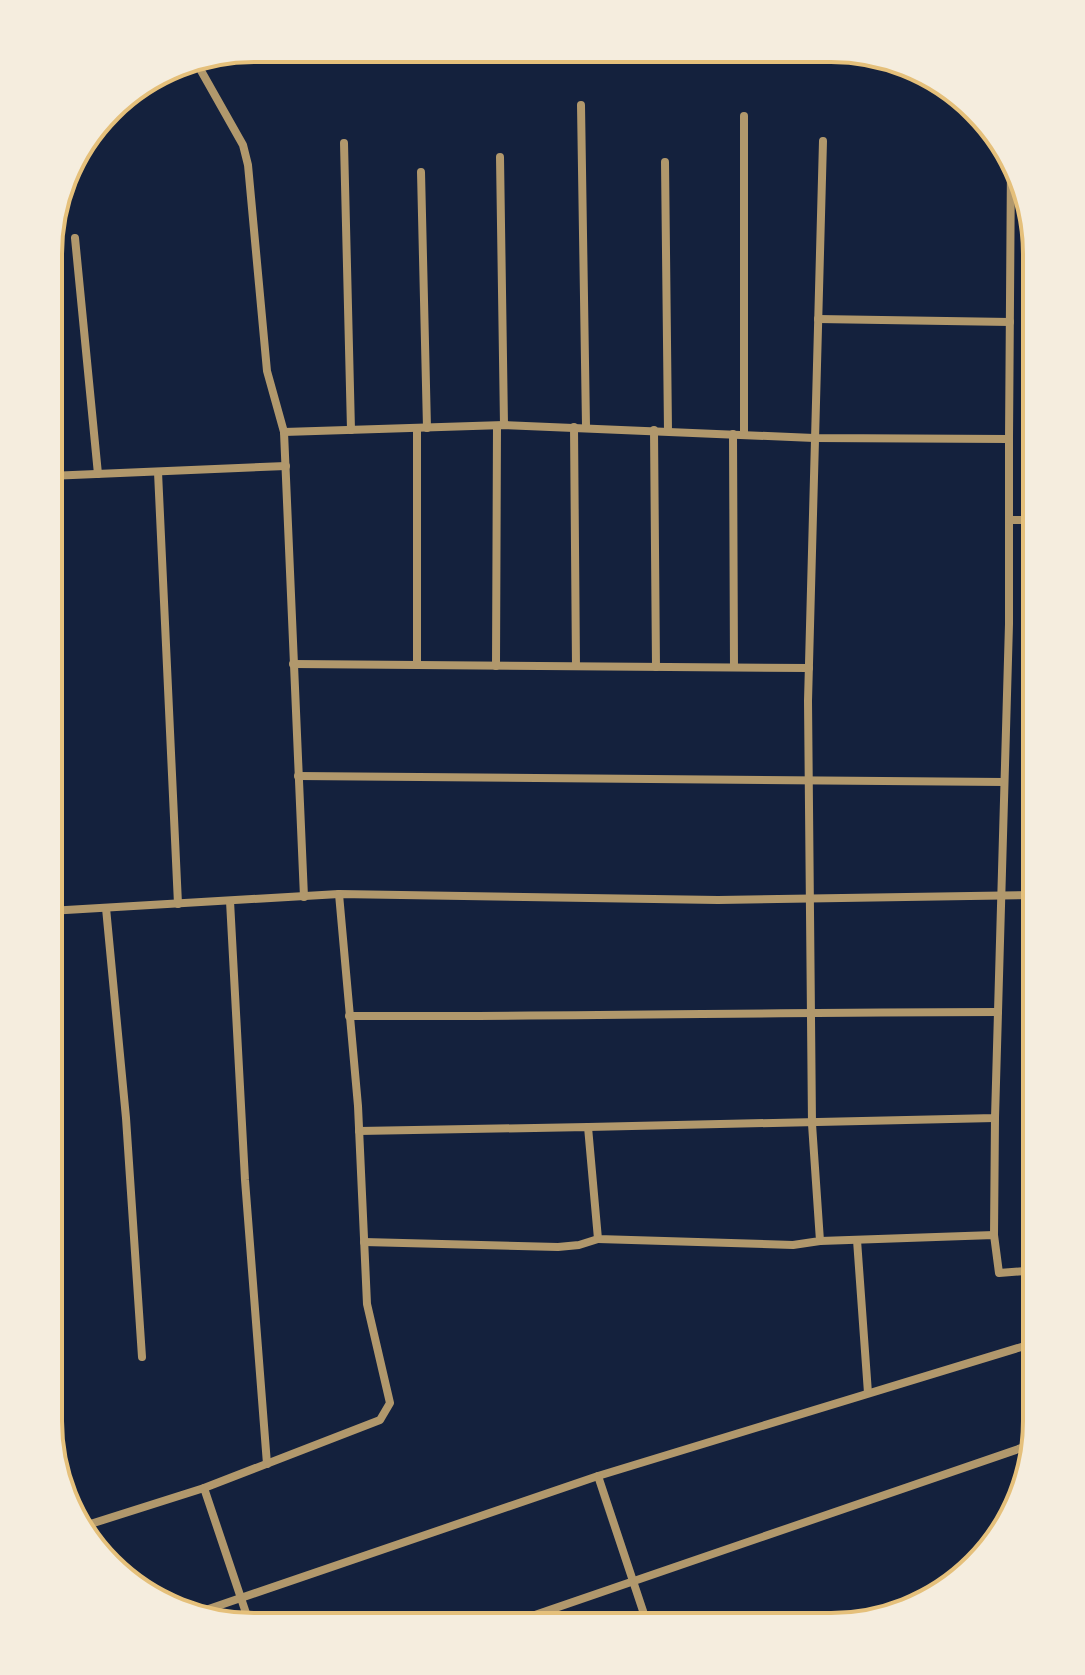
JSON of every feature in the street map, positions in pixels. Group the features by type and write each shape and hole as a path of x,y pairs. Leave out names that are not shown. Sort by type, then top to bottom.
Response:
{"street":[{"path":"201,70 243,145 248,165 267,371 284,432 304,897"},
{"path":"581,105 586,426"},
{"path":"744,116 744,435"},
{"path":"820,1241 812,1124 809,668 823,141"},
{"path":"344,143 351,430"},
{"path":"496,666 501,426 500,157"},
{"path":"665,162 668,431"},
{"path":"417,665 422,428 421,172"},
{"path":"1011,187 1009,520 994,1235 999,1273 1023,1271"},
{"path":"75,238 98,474"},
{"path":"818,319 1010,322"},
{"path":"284,432 586,426 814,438 1009,439"},
{"path":"574,427 576,666"},
{"path":"654,430 656,667"},
{"path":"733,434 734,667"},
{"path":"62,475 286,466"},
{"path":"158,472 178,904"},
{"path":"1009,520 1023,520"},
{"path":"293,664 809,668"},
{"path":"298,776 1004,782"},
{"path":"92,1523 204,1488 386,1415 390,1403 367,1304 359,1131 339,894"},
{"path":"62,910 339,894 718,900 1023,895"},
{"path":"230,901 245,1180 267,1464"},
{"path":"106,908 126,1118 142,1357"},
{"path":"349,1016 634,1017 813,1012 998,1012"},
{"path":"359,1131 995,1118"},
{"path":"588,1127 598,1239"},
{"path":"364,1242 558,1247 598,1239 793,1245 820,1241 994,1235"},
{"path":"857,1240 868,1393"},
{"path":"213,1608 598,1476 1023,1349"},
{"path":"541,1613 1021,1448"},
{"path":"598,1476 644,1613"},
{"path":"204,1488 246,1612"}]}
